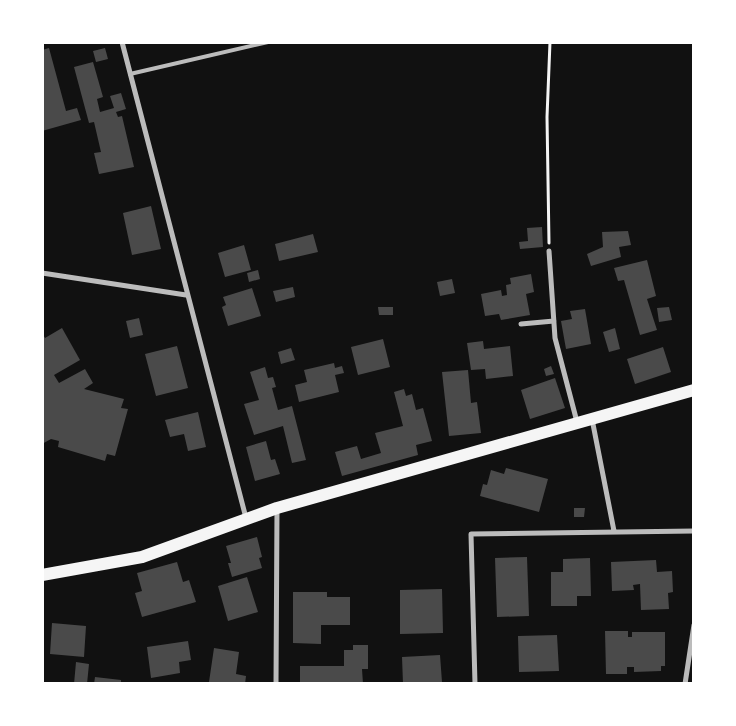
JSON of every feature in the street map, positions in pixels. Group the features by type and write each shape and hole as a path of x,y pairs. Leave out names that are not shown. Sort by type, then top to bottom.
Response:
{"main road":[{"path":"42,575 142,557 277,508 694,390"}],"street":[{"path":"122,42 186,295 247,519"},
{"path":"549,251 555,338 577,422"},
{"path":"42,273 186,295"},
{"path":"521,324 554,321"},
{"path":"592,418 614,531"},
{"path":"276,684 277,508"},
{"path":"475,684 471,534 694,531"},
{"path":"685,684 694,625"}],"lane":[{"path":"130,74 268,42"}],"path":[{"path":"549,251 547,116 550,42"}],"building":[{"path":"49,48 66,111 77,108 81,120 42,131 42,50"},
{"path":"105,48 108,59 96,62 93,51"},
{"path":"93,62 103,97 97,99 100,112 114,108 110,96 121,93 126,109 116,112 118,117 122,116 134,167 99,174 94,153 101,152 94,122 89,123 74,67"},
{"path":"151,206 161,249 132,255 123,213"},
{"path":"542,227 543,247 520,249 519,242 528,241 527,228"},
{"path":"628,231 631,245 619,247 621,257 591,266 587,254 603,247 602,232"},
{"path":"313,234 318,252 279,261 275,244"},
{"path":"244,245 251,270 225,277 218,253"},
{"path":"647,260 656,296 647,299 657,330 640,335 624,280 618,281 614,268"},
{"path":"258,270 260,279 249,282 247,273"},
{"path":"531,274 534,292 526,294 530,315 501,320 499,314 485,316 481,294 501,290 502,296 507,295 506,285 511,284 510,278"},
{"path":"452,279 455,293 440,296 437,282"},
{"path":"293,287 295,297 276,302 273,291"},
{"path":"252,288 261,316 228,326 222,307 226,305 223,297"},
{"path":"378,307 393,307 393,315 379,315"},
{"path":"669,307 672,320 659,322 657,308"},
{"path":"585,309 591,344 566,349 561,321 572,319 570,311"},
{"path":"139,318 143,335 130,338 126,321"},
{"path":"62,328 80,360 54,375 59,383 85,369 93,383 84,389 124,399 121,408 128,409 115,456 107,454 105,461 58,447 59,441 51,439 42,444 42,333 45,338"},
{"path":"615,328 620,349 609,352 603,332"},
{"path":"383,339 390,367 358,375 351,347"},
{"path":"483,341 484,349 510,346 513,376 486,379 485,369 471,370 467,343"},
{"path":"177,346 188,388 156,396 145,354"},
{"path":"663,347 671,372 635,384 627,359"},
{"path":"291,348 295,360 281,364 278,352"},
{"path":"334,363 335,368 342,366 344,373 335,375 339,392 299,402 295,385 307,382 304,370"},
{"path":"551,366 554,374 546,376 544,369"},
{"path":"265,367 268,378 273,377 276,387 272,388 278,410 292,406 306,460 292,463 283,426 254,435 244,404 259,400 250,372"},
{"path":"468,370 471,403 477,402 481,433 449,436 442,372"},
{"path":"555,378 565,408 530,419 521,390"},
{"path":"404,389 406,396 412,394 416,410 423,408 432,441 416,445 418,455 342,476 335,452 357,446 361,459 381,453 375,433 403,426 394,392"},
{"path":"198,412 206,447 188,451 184,434 170,437 165,420"},
{"path":"266,441 271,460 275,459 280,474 255,481 246,447"},
{"path":"506,468 548,479 539,512 480,496 483,484 487,485 491,470 504,474"},
{"path":"574,508 585,508 584,517 574,517"},
{"path":"257,537 262,557 259,558 262,568 232,577 228,563 231,563 226,546"},
{"path":"527,557 529,616 497,617 495,558"},
{"path":"590,558 591,596 577,596 577,606 551,606 551,572 563,572 563,559"},
{"path":"656,560 657,572 672,571 673,592 668,593 669,609 641,610 640,584 633,585 634,590 612,591 611,562"},
{"path":"177,562 183,582 189,580 196,602 142,617 135,593 142,591 137,573"},
{"path":"247,577 258,612 228,621 218,586"},
{"path":"442,589 443,633 400,634 400,590"},
{"path":"293,592 327,592 327,597 350,597 350,625 321,625 321,644 293,643"},
{"path":"52,623 86,626 84,657 50,654"},
{"path":"605,631 628,631 628,637 632,637 632,632 665,632 665,666 661,666 661,671 634,672 634,667 627,667 627,674 606,674"},
{"path":"557,635 559,671 519,672 518,636"},
{"path":"188,641 191,660 179,662 180,673 151,678 147,647"},
{"path":"353,645 368,645 368,669 362,669 363,684 300,684 300,666 344,666 344,650 353,650"},
{"path":"214,648 239,652 236,674 246,676 245,684 209,682"},
{"path":"440,655 442,682 403,684 402,657"},
{"path":"76,662 89,664 87,684 74,684"},
{"path":"95,677 121,680 121,684 94,684"}]}
